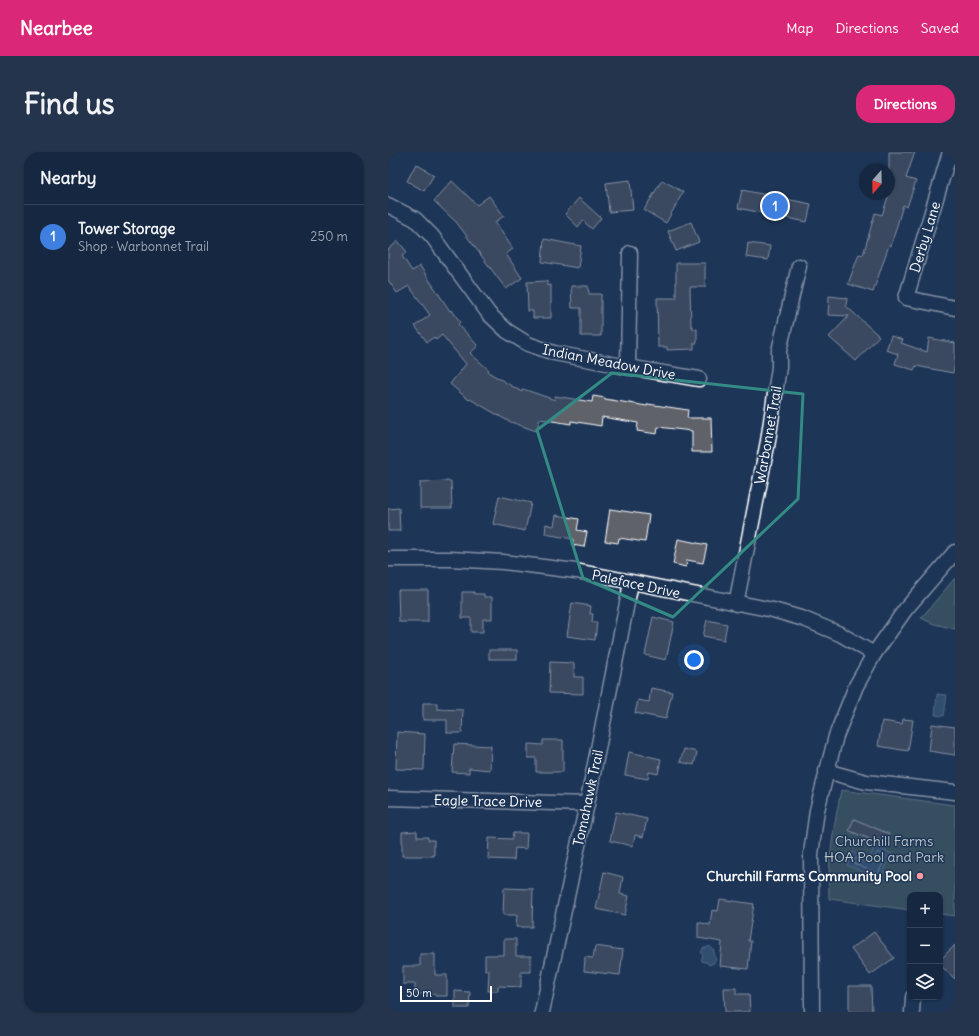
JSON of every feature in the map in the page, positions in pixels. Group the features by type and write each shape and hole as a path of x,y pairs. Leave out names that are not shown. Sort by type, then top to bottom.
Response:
{"street":[{"name":"Derby Lane","path":"950,152 906,298 955,308"},
{"name":"Indian Meadow Drive","path":"388,205 414,219 432,236 489,314 507,331 528,344 554,353 699,379"},
{"path":"628,367 630,253"},
{"name":"Warbonnet Trail","path":"736,604 768,441 779,367 779,351 799,266"},
{"path":"812,1012 811,854 817,810 836,736 848,703 874,654 905,610 955,552"},
{"name":"Paleface Drive","path":"388,559 450,559 503,562 576,571 736,604 774,610 804,619 840,634 874,654"},
{"name":"Tomahawk Trail","path":"542,1012 587,804 631,583"},
{"path":"826,771 866,782 955,792"},
{"name":"Eagle Trace Drive","path":"388,798 587,804"},
{"path":"912,1012 913,1000"}],"highlighted area":[{"path":"612,373 803,394 798,499 673,617 583,578 537,430"}],"green space":[{"path":"955,578 955,629 934,624 921,618"},
{"name":"Churchill Farms HOA Pool and Park","path":"841,790 955,805 955,916 943,914 943,892 907,892 907,910 829,899 829,871"}],"water":[{"path":"937,694 947,695 944,716 935,715"},
{"path":"875,846 892,854 880,880 847,865 852,852 869,860"},
{"path":"709,946 713,949 716,959 714,963 709,965 701,959 703,956 701,953 703,948"}],"building":[{"path":"889,152 915,152 906,178 916,181 907,207 903,205 891,246 889,245 873,292 848,284 859,254 863,255 875,213 882,215 887,200 895,200 895,164 889,164"},
{"path":"416,164 434,175 424,191 407,181"},
{"path":"630,180 633,210 609,212 606,183"},
{"path":"662,180 683,192 666,223 644,210"},
{"path":"452,181 477,205 489,196 504,216 495,222 513,249 506,254 522,278 506,289 457,223 434,201"},
{"path":"742,190 811,204 807,222 738,208"},
{"path":"579,198 601,218 592,229 583,221 578,227 565,214"},
{"path":"691,222 699,242 676,251 668,231"},
{"path":"544,239 581,246 578,268 542,262"},
{"path":"398,241 407,252 402,256 412,271 420,266 450,311 452,310 460,322 458,324 478,346 470,353 489,370 488,372 522,392 523,389 555,400 555,396 592,402 593,396 647,406 648,404 688,410 687,418 711,418 712,452 692,452 692,431 658,427 657,434 637,431 638,423 602,417 601,426 571,421 571,424 540,419 536,431 508,421 470,399 469,400 450,384 466,364 442,335 436,340 434,337 427,342 415,326 430,315 409,286 397,293 388,280 388,250"},
{"path":"748,243 770,246 768,260 746,257"},
{"path":"676,263 705,263 705,287 690,287 691,326 693,326 693,329 697,329 697,343 694,343 694,349 667,350 667,347 658,347 657,298 676,298"},
{"path":"547,281 547,286 551,285 551,318 533,318 533,311 528,311 527,282"},
{"path":"571,286 588,286 589,294 601,294 601,336 581,336 581,308 572,308"},
{"path":"829,296 847,298 846,306 879,336 856,361 829,337 849,316 828,315"},
{"path":"891,336 903,340 901,343 927,352 929,338 955,343 955,363 953,373 916,366 914,370 895,364 898,354 886,350"},
{"path":"451,481 452,508 420,508 420,482"},
{"path":"499,496 531,503 525,531 493,524"},
{"path":"399,508 400,531 388,531 388,509"},
{"path":"610,509 649,515 645,542 619,538 618,543 605,541"},
{"path":"556,515 579,519 577,530 587,532 584,547 572,545 573,539 545,534 546,524 554,526"},
{"path":"678,539 707,545 703,563 687,560 686,567 673,564"},
{"path":"398,590 428,590 428,622 399,622"},
{"path":"462,592 474,592 474,594 484,594 484,597 492,597 492,619 483,619 483,632 471,632 471,618 462,618"},
{"path":"572,603 591,606 590,614 593,614 592,622 597,622 595,640 567,636"},
{"path":"653,617 674,622 666,660 645,655"},
{"path":"707,620 727,624 724,640 703,636"},
{"path":"489,650 517,650 517,659 489,659"},
{"path":"550,662 574,663 574,677 583,677 583,694 549,693"},
{"path":"651,688 672,692 666,719 635,713 638,700 649,702"},
{"path":"423,703 437,703 437,709 463,710 462,733 447,733 447,720 423,720"},
{"path":"903,719 913,720 908,751 878,746 882,721 902,724"},
{"path":"932,724 955,727 955,755 929,751"},
{"path":"397,732 425,734 424,770 396,769"},
{"path":"543,740 563,740 563,772 536,772 536,758 528,758 528,744 543,745"},
{"path":"454,744 491,746 490,770 469,768 469,773 452,772"},
{"path":"684,749 697,752 694,765 680,762"},
{"path":"629,752 661,759 658,774 649,772 648,779 625,775"},
{"path":"616,812 647,819 643,837 635,835 633,846 610,841"},
{"path":"854,819 889,834 886,843 878,839 877,842 850,831 849,830"},
{"path":"417,831 417,837 428,837 428,840 434,840 434,856 402,856 402,832"},
{"path":"513,833 527,833 526,849 515,848 514,860 488,859 489,838 512,839"},
{"path":"604,872 623,877 620,894 629,896 625,915 596,909"},
{"path":"504,888 533,889 532,927 516,927 517,915 503,915"},
{"path":"720,899 754,904 748,941 751,941 748,969 720,966 722,942 698,938 698,922 710,925 712,910 718,911"},
{"path":"874,932 894,958 870,975 851,949"},
{"path":"504,939 516,939 516,956 531,956 531,972 521,972 521,987 498,986 498,991 488,991 489,970 485,970 485,955 504,955"},
{"path":"955,945 955,979 943,968 943,957"},
{"path":"595,946 623,950 620,975 584,971 585,957 593,958"},
{"path":"420,954 435,954 435,975 447,975 447,996 435,996 435,994 415,994 415,984 403,984 403,966 420,966"},
{"path":"849,986 871,986 872,1012 849,1012"},
{"path":"724,988 736,988 736,994 749,994 750,1012 725,1012"},
{"path":"455,991 470,992 469,1008 455,1008"}],"place":[{"name":"Tower Storage","path":"775,206"},
{"name":"Churchill Farms Community Pool","path":"920,876"}]}
